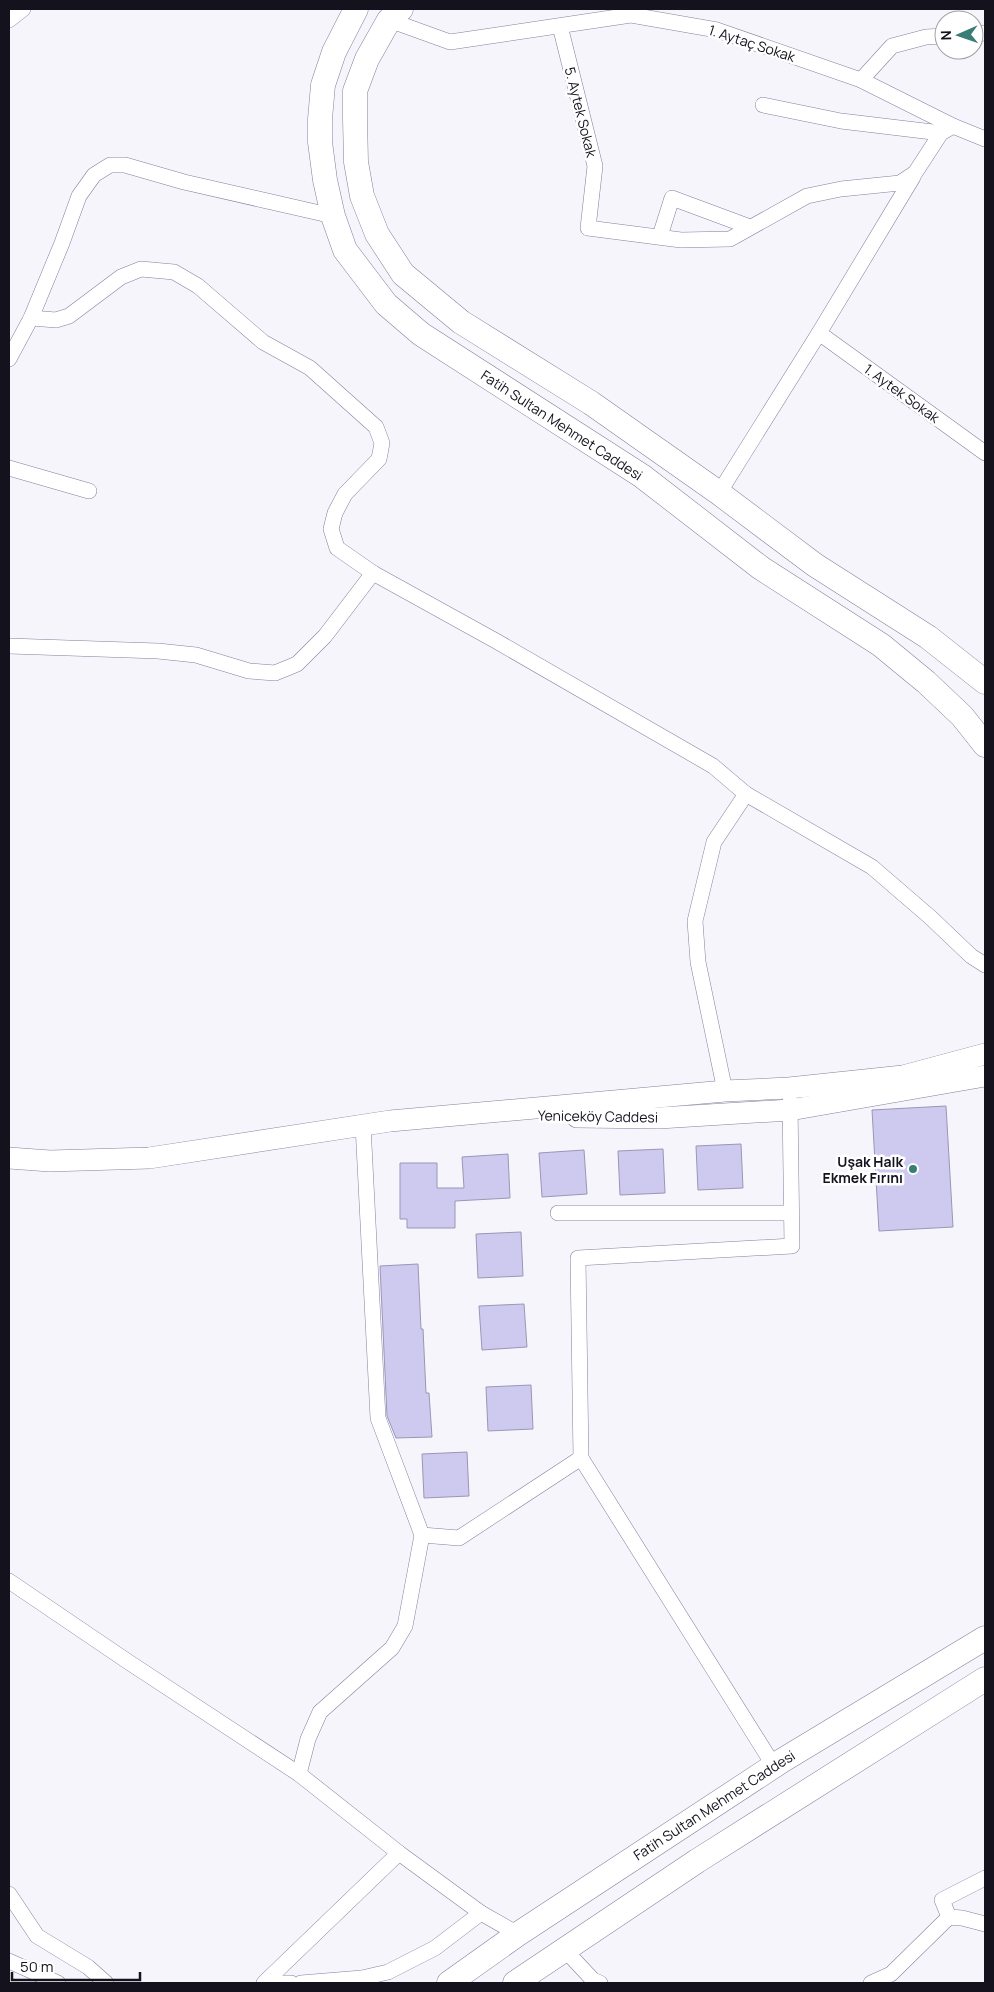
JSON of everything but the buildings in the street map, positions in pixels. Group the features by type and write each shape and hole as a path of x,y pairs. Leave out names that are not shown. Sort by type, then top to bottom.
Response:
{"main road":[{"name":"Fatih Sultan Mehmet Caddesi","path":"356,9 334,52 323,86 320,142 325,180 333,216 346,250 361,273 386,304 421,334 642,476 761,568 881,645 955,709 985,746"},
{"path":"363,9 395,14 367,59 355,92 356,162 362,196 376,234 404,274 461,322 591,403 719,493 815,565 928,637 985,682"},
{"name":"Fatih Sultan Mehmet Caddesi","path":"449,1983 518,1934 774,1766 985,1638"},
{"path":"515,1983 697,1861 985,1679"}],"street":[{"path":"9,20 23,9"},
{"name":"1. Aytaç Sokak","path":"395,14 450,42 631,15 717,30 861,80 947,130 985,139"},
{"name":"5. Aytek Sokak","path":"560,26 594,166 588,228 660,236"},
{"path":"861,80 892,46 934,37"},
{"path":"763,105 841,121 947,130"},
{"path":"719,493 819,333 915,173 947,130"},
{"path":"9,359 31,318 62,243 78,196 94,175 110,165 125,165 184,182 333,216"},
{"path":"750,227 672,198 660,236 681,240 713,241 730,239 807,196 841,189 900,183 915,173"},
{"path":"31,318 56,320 69,316 121,277 141,269 174,272 198,286 263,342 310,368 376,427 382,443 379,459 345,494 335,513 331,529 337,548 373,573 496,641 713,766 746,794 872,867 930,917 971,956 985,965"},
{"name":"1. Aytek Sokak","path":"819,333 985,453"},
{"path":"9,468 88,491"},
{"path":"9,646 158,651 196,655 249,671 275,673 297,664 325,636 373,573"},
{"path":"725,1091 698,962 695,921 714,842 746,794"},
{"name":"Yeniceköy Caddesi","path":"524,1110 725,1091 789,1088 903,1076 985,1054"},
{"name":"Yeniceköy Caddesi","path":"524,1110 535,1117 650,1118 790,1110 985,1076"},
{"path":"774,1766 581,1458 578,1258 792,1246 789,1088"},
{"path":"9,1158 50,1161 148,1158 390,1121 524,1110"},
{"path":"299,1774 308,1739 320,1712 392,1648 405,1626 422,1535 378,1418 363,1125"},
{"path":"558,1213 790,1213"},
{"path":"422,1535 459,1538 581,1458"},
{"path":"9,1581 299,1774 399,1853 481,1913 518,1934"},
{"path":"264,1983 399,1853"},
{"path":"949,1917 942,1900 985,1878"},
{"path":"9,1894 37,1936 88,1967 106,1983"},
{"path":"301,1983 362,1978 388,1972 435,1948 481,1913"},
{"path":"871,1983 891,1974 949,1917 985,1924"},
{"path":"565,1950 593,1980 600,1983"},
{"path":"9,1961 58,1983"},
{"path":"269,1983 291,1983"}],"place":[{"name":"Uşak Halk Ekmek Fırını","path":"913,1169"}]}
